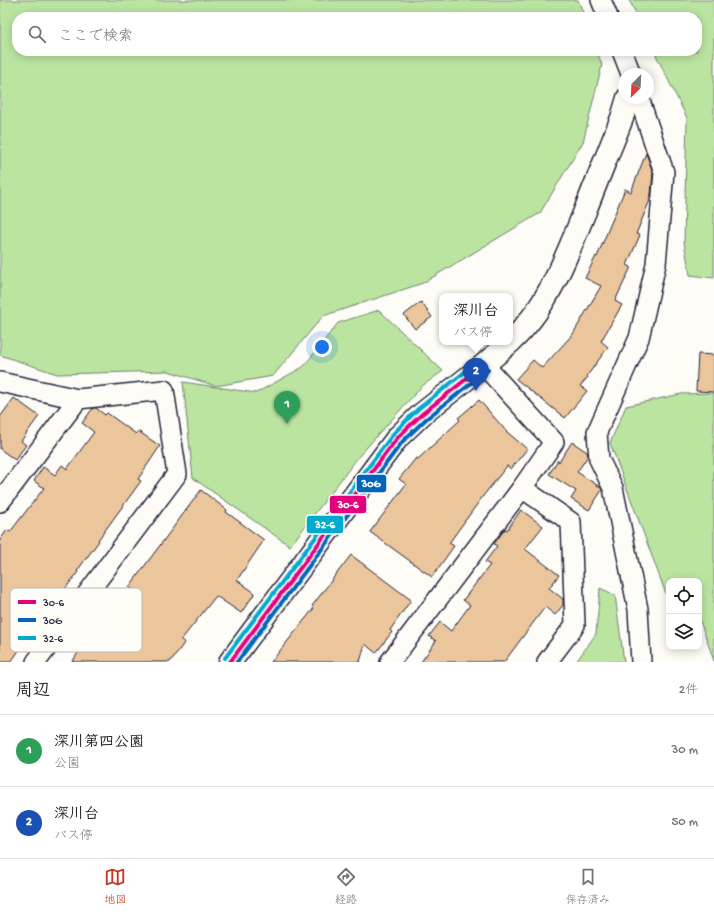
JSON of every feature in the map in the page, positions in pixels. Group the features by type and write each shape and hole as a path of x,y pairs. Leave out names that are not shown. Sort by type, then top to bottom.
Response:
{"street":[{"path":"600,0 606,12"},
{"path":"624,56 629,68"},
{"path":"513,339 518,335 544,300 568,252 622,118 626,104"},
{"path":"641,662 638,609 613,488 598,460 597,432 639,338 656,264 664,172 642,104"},
{"path":"230,662 398,437 422,414 484,366 507,345"},
{"path":"390,662 522,488 554,442 484,366"},
{"path":"0,382 78,399 164,390 177,474 92,588"},
{"path":"0,502 78,399"},
{"path":"522,488 571,522 575,626 546,662"},
{"path":"36,662 44,652"}],"green space":[{"path":"0,0 578,0 583,12 12,12 12,56 599,56 602,65 583,142 540,213 423,283 323,316 273,376 216,386 168,371 57,374 0,355"},
{"path":"629,0 714,0 714,278 690,275 684,242 687,118 656,56 702,56 702,12 635,12"},
{"path":"379,310 443,371 422,386 359,456 290,546 193,478 183,382 256,393 303,367 338,323"},
{"path":"714,393 714,661 702,627 702,578 666,578 666,594 610,443 626,406 681,394"},
{"path":"600,588 615,595 624,662 576,662 596,634"}],"building":[{"path":"646,153 653,173 651,194 636,234 640,235 627,265 631,267 615,301 622,305 601,341 608,347 587,376 588,377 580,386 587,391 565,418 516,379 533,360 542,368 573,334 601,286 585,278 596,256 597,257 625,189 631,192"},
{"path":"421,302 432,317 415,329 404,315"},
{"path":"698,354 714,355 714,392 696,391"},
{"path":"14,398 39,416 21,441 26,445 15,460 0,449 0,417"},
{"path":"479,400 507,432 527,449 511,469 507,466 483,496 449,543 454,546 432,577 370,532 406,484 399,479 416,458 418,459 460,420 458,418"},
{"path":"93,408 96,408 105,415 107,413 136,434 138,431 160,446 138,479 141,481 98,540 99,541 66,588 10,588 10,652 18,652 11,662 0,662 0,540 7,530 10,532 44,488 34,481 43,467 55,475 62,465 67,469 94,432 82,423"},
{"path":"572,442 587,452 588,456 577,472 600,487 602,490 589,510 571,499 576,491 549,474"},
{"path":"201,490 227,510 226,512 264,540 237,580 255,593 241,613 216,596 181,640 185,642 170,662 72,662 79,652 142,652 142,588 129,587"},
{"path":"521,510 543,526 525,549 559,575 549,588 563,599 563,605 555,615 545,607 504,662 421,662 436,641 429,636 440,622 451,631 470,605 463,600 490,565 485,562 497,546 494,544 505,529 507,530"},
{"path":"351,555 411,600 390,630 392,632 376,653 365,644 360,662 271,662 314,608 312,606"}],"transit line":[{"name":"32-6","path":"225,658 394,433 418,409 480,360"},
{"name":"30-6","path":"230,662 398,437 422,414 484,365"},
{"name":"30G","path":"237,662 403,441 426,419 488,370"}],"place":[{"name":"深川台","path":"476,391"},
{"name":"深川第四公園","path":"287,424"}]}
